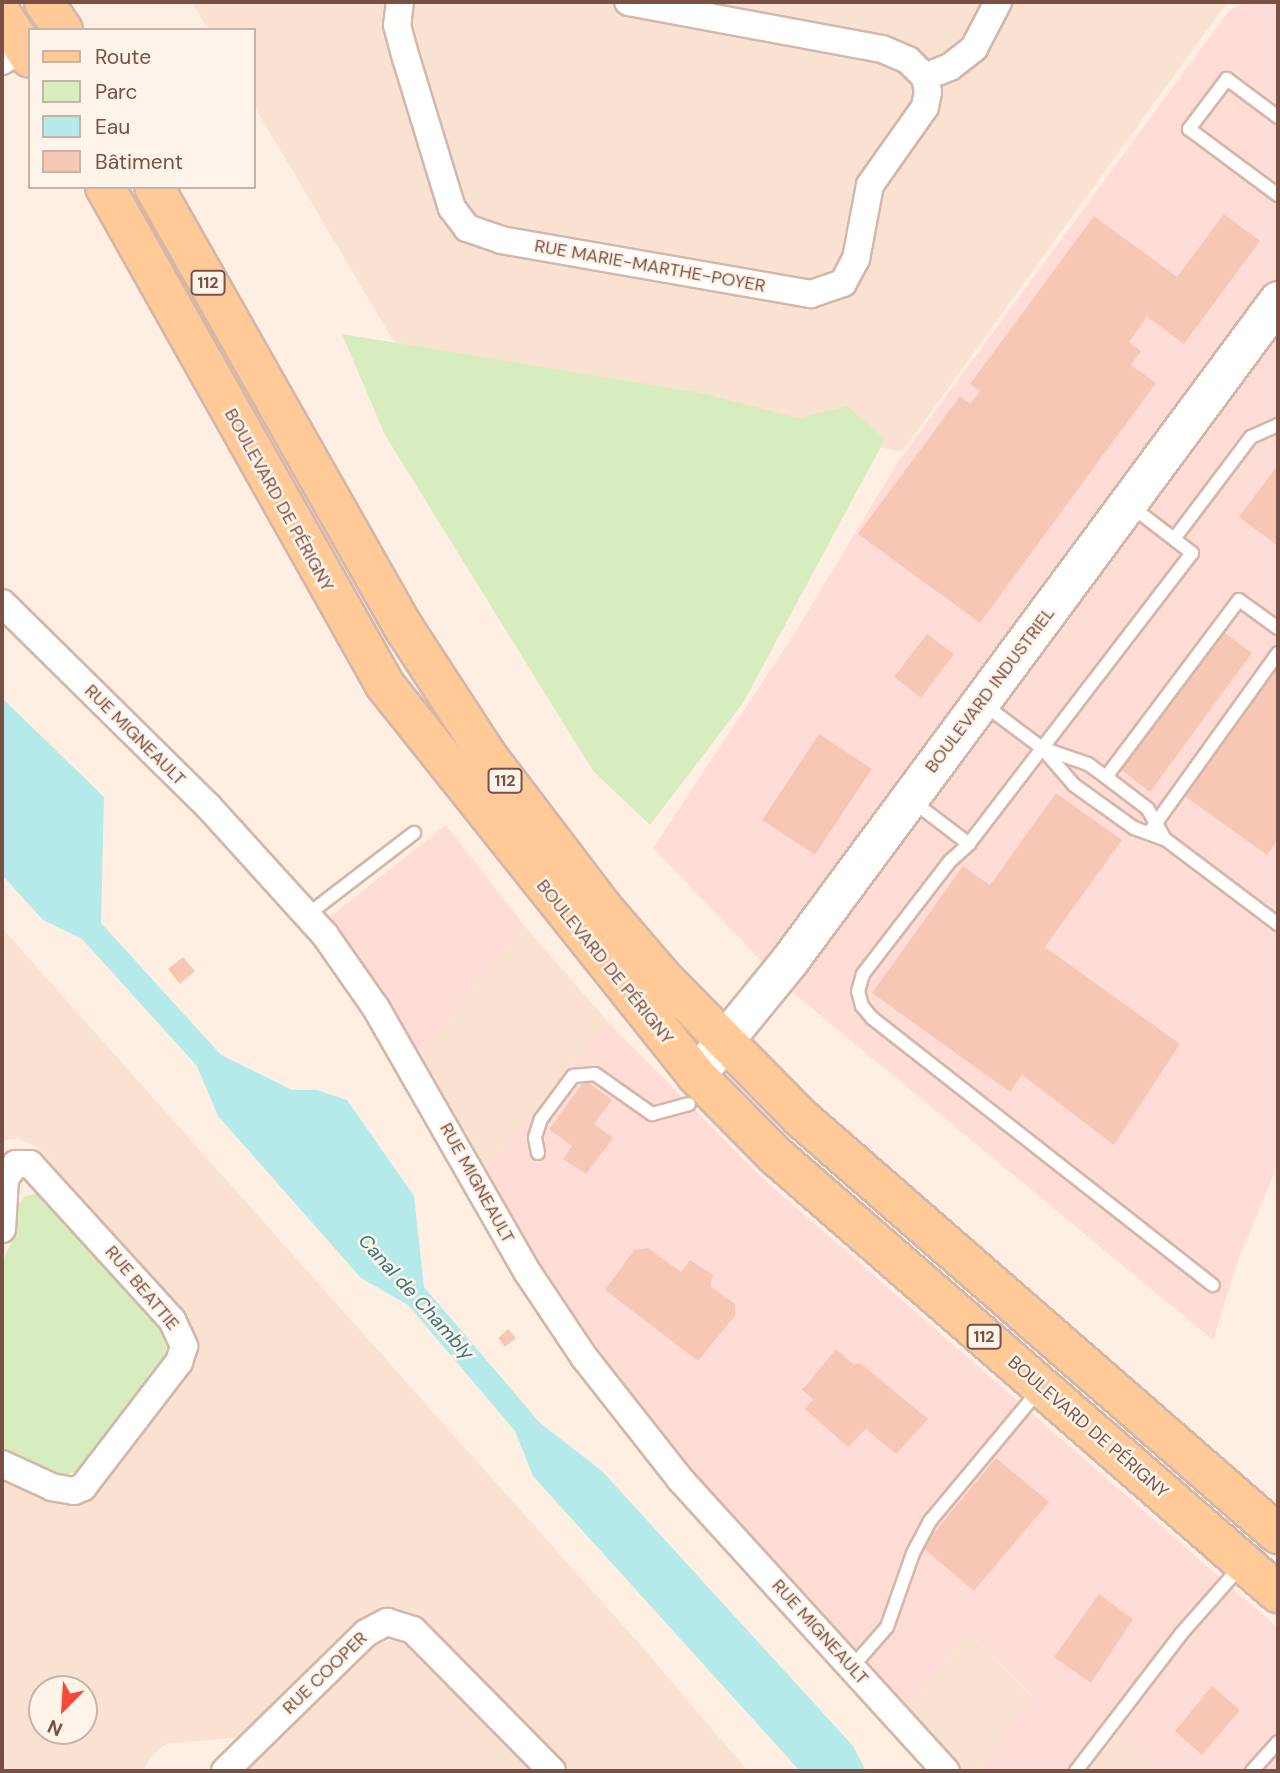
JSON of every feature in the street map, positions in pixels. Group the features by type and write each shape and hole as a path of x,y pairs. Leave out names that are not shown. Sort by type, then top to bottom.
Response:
{"main road":[{"path":"2,15 28,31"},
{"name":"BOULEVARD DE PÉRIGNY","path":"106,189 385,685 692,1090 776,1156 1278,1594"},
{"name":"BOULEVARD DE PÉRIGNY","path":"155,189 374,580 461,719 603,908 725,1043 839,1153 1278,1534"}],"street":[{"name":"RUE MARIE-MARTHE-POYER","path":"400,2 397,25 404,51 452,208 467,228 501,240 811,294 835,288 854,267 870,185 925,107 928,92 925,77"},
{"path":"628,2 875,47 908,60 925,77 950,67 974,48 998,2"},
{"name":"BOULEVARD INDUSTRIEL","path":"692,1090 982,703 1278,300"},
{"name":"RUE MIGNEAULT","path":"2,603 208,806 307,915 376,1008 523,1264 584,1357 680,1479 946,1771"},
{"name":"RUE BEATTIE","path":"2,1229 5,1178 16,1164 30,1164 172,1320 184,1346 179,1362 83,1488 74,1491 52,1487 2,1464"},
{"name":"RUE COOPER","path":"225,1771 366,1633 387,1622 413,1630 552,1771"}],"lane":[{"path":"1278,117 1227,79 1189,130 1278,195"},
{"path":"1174,539 1251,437 1278,425"},
{"path":"1128,503 1192,553 970,844 950,861 863,974 858,991 862,1006 994,1117 1213,1285"},
{"path":"1106,776 1239,600 1278,628"},
{"path":"1152,828 1278,653"},
{"path":"982,703 1042,748 1074,785 1133,828 1152,828"},
{"path":"1042,748 1088,764 1106,776 1148,809 1152,828 1277,921"},
{"path":"910,798 970,844"},
{"path":"307,915 414,833"},
{"path":"538,1153 535,1136 541,1119 573,1076 595,1074 652,1114 692,1090"},
{"path":"852,1667 887,1627 913,1553 930,1521 1041,1387"},
{"path":"1076,1771 1181,1634 1243,1563"},
{"path":"1252,1771 1278,1742"}],"shaded area":[{"path":"192,2 1232,2 1223,8 902,452 394,342 256,109 256,28 208,28"},
{"path":"1243,2 1278,2 1278,1165 1238,1260 1213,1340 785,986 653,848 793,636 898,462 1228,12"},
{"path":"446,825 523,924 420,1053 327,919"},
{"path":"523,924 609,1023 487,1169 420,1053"},
{"path":"2,928 644,1649 748,1771 569,1771 421,1620 390,1611 358,1621 256,1723 236,1738 166,1744 153,1754 143,1771 2,1771 2,1479 62,1503 94,1494 190,1370 196,1347 187,1316 37,1147 18,1138 2,1141"},
{"path":"609,1023 760,1176 1278,1628 1278,1771 1160,1771 1117,1733 1088,1771 980,1771 1032,1696 967,1630 905,1710 679,1462 564,1313 487,1169"},
{"path":"967,1630 1032,1697 980,1771 961,1771 905,1710"},
{"path":"393,1639 413,1648 535,1771 245,1771 373,1647"},
{"path":"1117,1733 1160,1771 1088,1771"}],"green space":[{"path":"342,334 702,393 798,418 847,406 885,439 743,703 650,825 593,771 385,435"},
{"path":"36,1193 168,1338 164,1359 91,1457 76,1472 64,1475 2,1449 2,1263 12,1240 18,1205 24,1197"}],"water":[{"name":"Canal de Chambly","path":"2,698 104,797 101,923 221,1055 292,1090 317,1090 347,1100 414,1196 424,1287 540,1423 602,1471 853,1746 866,1771 800,1771 533,1476 515,1431 408,1305 361,1278 218,1116 197,1066 82,939 43,920 2,875"}],"building":[{"path":"1224,214 1260,241 1184,344 1147,317 1129,342 1141,351 1131,365 1156,383 980,623 858,534 960,396 970,404 980,391 970,384 1094,216 1177,277"},
{"path":"1278,465 1278,546 1239,517"},
{"path":"1222,631 1252,653 1150,792 1120,769"},
{"path":"927,634 954,654 921,698 894,677"},
{"path":"1278,664 1278,839 1267,855 1183,795"},
{"path":"819,734 872,769 815,855 762,820"},
{"path":"1056,793 1122,840 1045,947 1180,1044 1114,1145 1022,1075 1010,1092 872,993 963,866 990,885"},
{"path":"183,957 195,971 180,984 168,969"},
{"path":"585,1080 612,1100 594,1124 613,1138 586,1174 563,1159 572,1146 549,1129"},
{"path":"648,1248 681,1272 690,1260 713,1275 710,1286 735,1304 735,1316 698,1361 605,1290 634,1250"},
{"path":"508,1329 516,1338 505,1347 498,1338"},
{"path":"836,1349 854,1365 860,1363 928,1419 896,1454 866,1429 848,1447 805,1409 813,1399 802,1390"},
{"path":"996,1458 1049,1502 974,1591 922,1547"},
{"path":"1099,1594 1133,1619 1091,1683 1054,1657"},
{"path":"1212,1686 1240,1710 1202,1755 1175,1731"}]}
